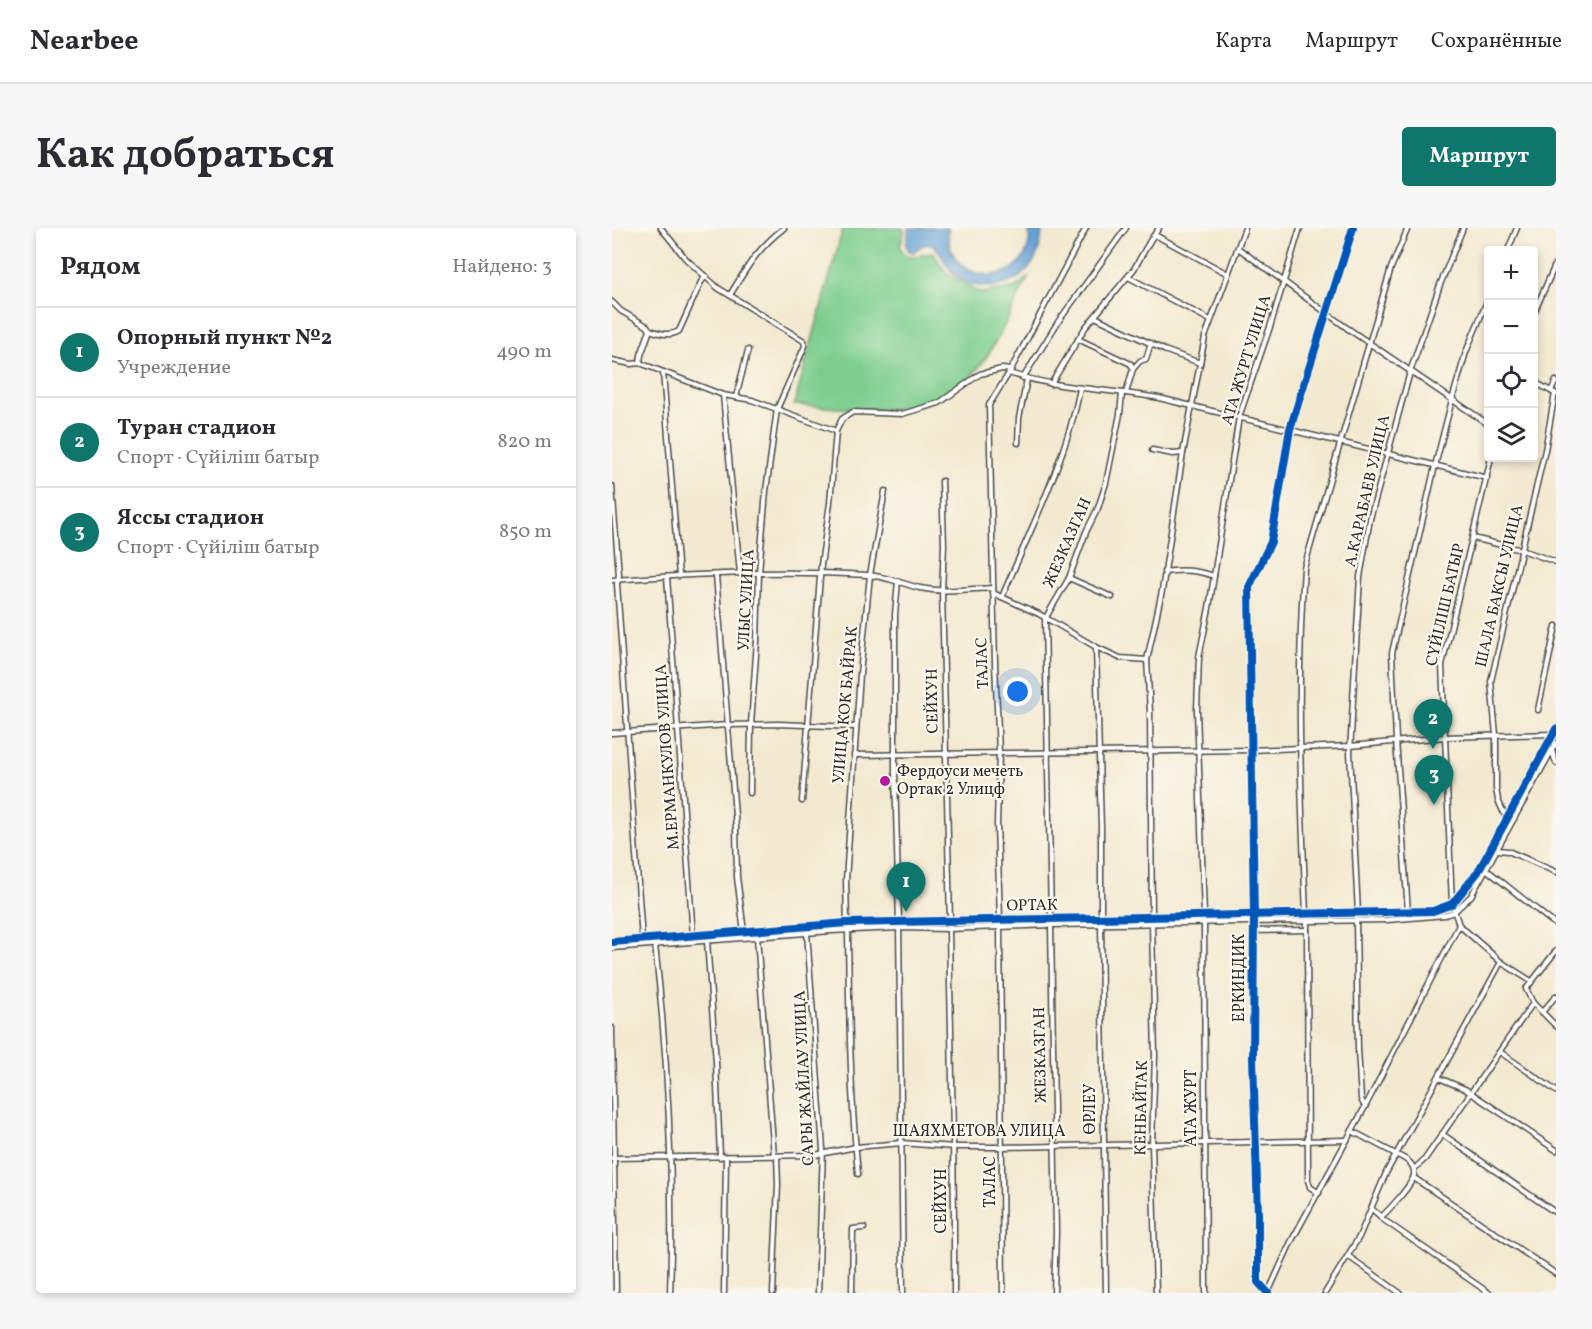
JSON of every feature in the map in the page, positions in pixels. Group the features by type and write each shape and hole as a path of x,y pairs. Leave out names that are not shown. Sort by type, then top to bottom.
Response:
{"street":[{"path":"661,228 686,259 718,288 730,295 747,264 765,242 784,228"},
{"path":"1010,371 1086,228"},
{"path":"1018,443 1025,379 1058,322 1126,228"},
{"path":"1051,384 1078,339 1128,277 1159,228"},
{"path":"1152,917 1147,660 1200,363 1210,320 1245,228"},
{"name":"АТА ЖУРТ УЛИЦА","path":"1198,750 1198,657 1209,608 1239,417 1300,228"},
{"path":"1290,429 1353,228"},
{"path":"1306,914 1300,748 1301,613 1304,568 1391,268 1408,228"},
{"name":"А.КАРАБАЕВ УЛИЦА","path":"1358,913 1350,746 1360,577 1370,519 1410,372 1440,285 1463,228"},
{"path":"1510,246 1517,228"},
{"path":"1155,236 1228,273"},
{"path":"1238,248 1370,344 1484,421"},
{"path":"1538,304 1556,263"},
{"path":"612,302 621,311 650,330 675,334 679,331 701,282 706,276"},
{"path":"1128,277 1210,320"},
{"name":"УЛЫС УЛИЦА","path":"730,295 801,337 805,346 777,409 766,491 759,572 751,724 750,793"},
{"path":"1408,912 1392,653 1395,632 1452,400 1466,352 1488,300"},
{"path":"1095,317 1200,363"},
{"path":"640,363 650,330"},
{"path":"1078,339 1131,364 1133,369 1140,361 1146,359 1152,343"},
{"path":"736,397 748,350"},
{"path":"612,360 631,364 640,363 723,395 752,400 836,431"},
{"path":"802,801 820,574 830,503 836,431 843,419 853,412 902,414 939,403 980,374 1002,369 1025,379 1080,389 1124,393 1192,406 1487,477"},
{"name":"ЖЕЗКАЗГАН","path":"1045,619 1070,578 1086,532 1098,508 1106,483 1124,393 1133,369"},
{"name":"ТАЛАС","path":"1000,920 997,824 999,752 989,405 1010,371"},
{"path":"663,372 679,576"},
{"name":"ШАЛА БАКСЫ УЛИЦА","path":"1507,820 1501,810 1496,789 1496,735 1491,681 1530,505 1545,450 1556,381"},
{"path":"1538,384 1554,393"},
{"path":"1002,597 1064,448 1075,416 1080,389"},
{"path":"723,395 740,574"},
{"name":"ЕРКИНДИК","path":"1268,1293 1258,1282 1252,1058 1254,915 1249,587 1271,542 1290,429"},
{"path":"1152,450 1173,454 1183,453"},
{"name":"СҮЙІЛІШ БАТЫР","path":"1459,925 1452,904 1442,665 1490,462"},
{"name":"СЕЙХУН","path":"942,481 944,545 942,591 950,921"},
{"path":"612,486 619,574 615,580 642,940"},
{"name":"УЛИЦА КОК БАЙРАК","path":"847,923 846,880 856,727 870,575 885,491"},
{"path":"1473,538 1521,550 1556,562"},
{"path":"1164,572 1177,569 1190,570 1214,576"},
{"path":"615,580 759,572 870,575 942,591 993,590 1002,597 1039,614 1120,658 1147,660"},
{"path":"716,575 736,828 737,877 744,932"},
{"name":"М.ЕРМАНКУЛОВ УЛИЦА","path":"667,577 693,936"},
{"path":"1070,578 1112,597"},
{"path":"898,581 895,615 896,837 903,1293"},
{"path":"1045,619 1051,919"},
{"path":"1538,710 1556,626"},
{"path":"1096,647 1101,918"},
{"path":"612,733 728,724 856,727"},
{"path":"854,755 1251,750 1350,746 1396,740 1555,731"},
{"path":"1452,904 1478,872 1555,731"},
{"path":"1454,912 1471,896 1487,870 1556,743"},
{"path":"1198,750 1204,916"},
{"path":"1552,750 1556,763"},
{"path":"1532,774 1538,777"},
{"path":"1498,850 1508,851 1556,872"},
{"path":"1487,870 1556,926"},
{"name":"ОРТАК","path":"612,948 950,921 1408,912 1433,911 1452,904"},
{"name":"ОРТАК","path":"612,942 847,923 949,929 1000,926 1434,918 1454,912"},
{"path":"1356,920 1358,1049 1361,1099 1365,1107"},
{"path":"1307,921 1308,1180 1310,1186 1319,1193"},
{"name":"АТА ЖУРТ","path":"1204,923 1206,1293"},
{"name":"ӨРЛЕУ","path":"1101,924 1106,1293"},
{"name":"КЕНБАЙТАК","path":"1152,924 1155,1045 1152,1143 1156,1293"},
{"name":"ЖЕЗКАЗГАН","path":"1051,925 1056,1233 1054,1293"},
{"path":"1268,1293 1291,1242 1365,1107 1457,933 1459,925 1501,962 1531,981"},
{"name":"ТАЛАС","path":"1000,926 1003,1293"},
{"name":"СЕЙХУН","path":"949,929 954,1147 954,1293"},
{"path":"848,930 848,1017 858,1174"},
{"path":"1253,931 1307,930"},
{"name":"САРЫ ЖАЙЛАУ УЛИЦА","path":"807,933 822,1154 818,1293"},
{"path":"757,937 778,1185 773,1293"},
{"path":"707,941 720,1156"},
{"path":"656,945 672,1201 670,1293"},
{"path":"1556,951 1526,989 1533,1003 1556,1026"},
{"path":"1325,1293 1348,1256 1372,1209 1386,1173 1398,1155 1501,962"},
{"path":"1542,1012 1556,996"},
{"path":"1414,1168 1425,1159 1533,1003"},
{"path":"612,1028 616,1293"},
{"path":"1500,1052 1556,1091"},
{"path":"1439,1078 1465,1089 1556,1150"},
{"path":"1352,1131 1409,1161 1414,1168 1414,1178 1383,1219"},
{"path":"1442,1134 1556,1213"},
{"name":"ШАЯХМЕТОВА УЛИЦА","path":"614,1158 822,1154 856,1147 902,1143 954,1147 1003,1147 1347,1140"},
{"path":"724,1293 726,1157"},
{"path":"1414,1178 1556,1274"},
{"path":"1372,1209 1489,1293"},
{"path":"852,1293 853,1229 864,1228"},
{"path":"1348,1256 1400,1293"}],"green space":[{"path":"843,228 903,228 900,247 905,255 934,252 948,274 981,293 1016,287 1029,276 989,353 970,377 949,393 926,403 902,408 876,410 794,405"}],"water":[{"path":"908,228 948,228 951,249 961,264 974,272 990,275 1006,272 1019,262 1028,248 1029,228 1042,228 1042,232 1038,252 1028,269 1020,277 1010,282 988,287 965,282 955,275 934,246 921,246 914,252 909,251 906,245"}],"cycle path":[{"path":"1268,1293 1258,1282 1253,1058 1254,916 1249,587 1271,542 1290,429 1353,228"},
{"path":"612,942 847,923 1433,911 1452,904 1478,872 1556,729"}],"place":[{"name":"Туран стадион","path":"1433,749"},
{"name":"Фердоуси мечеть Ортак 2 Улицф","path":"885,781"},
{"name":"Яссы стадион","path":"1434,805"},
{"name":"Опорный пункт №2","path":"906,912"}]}
